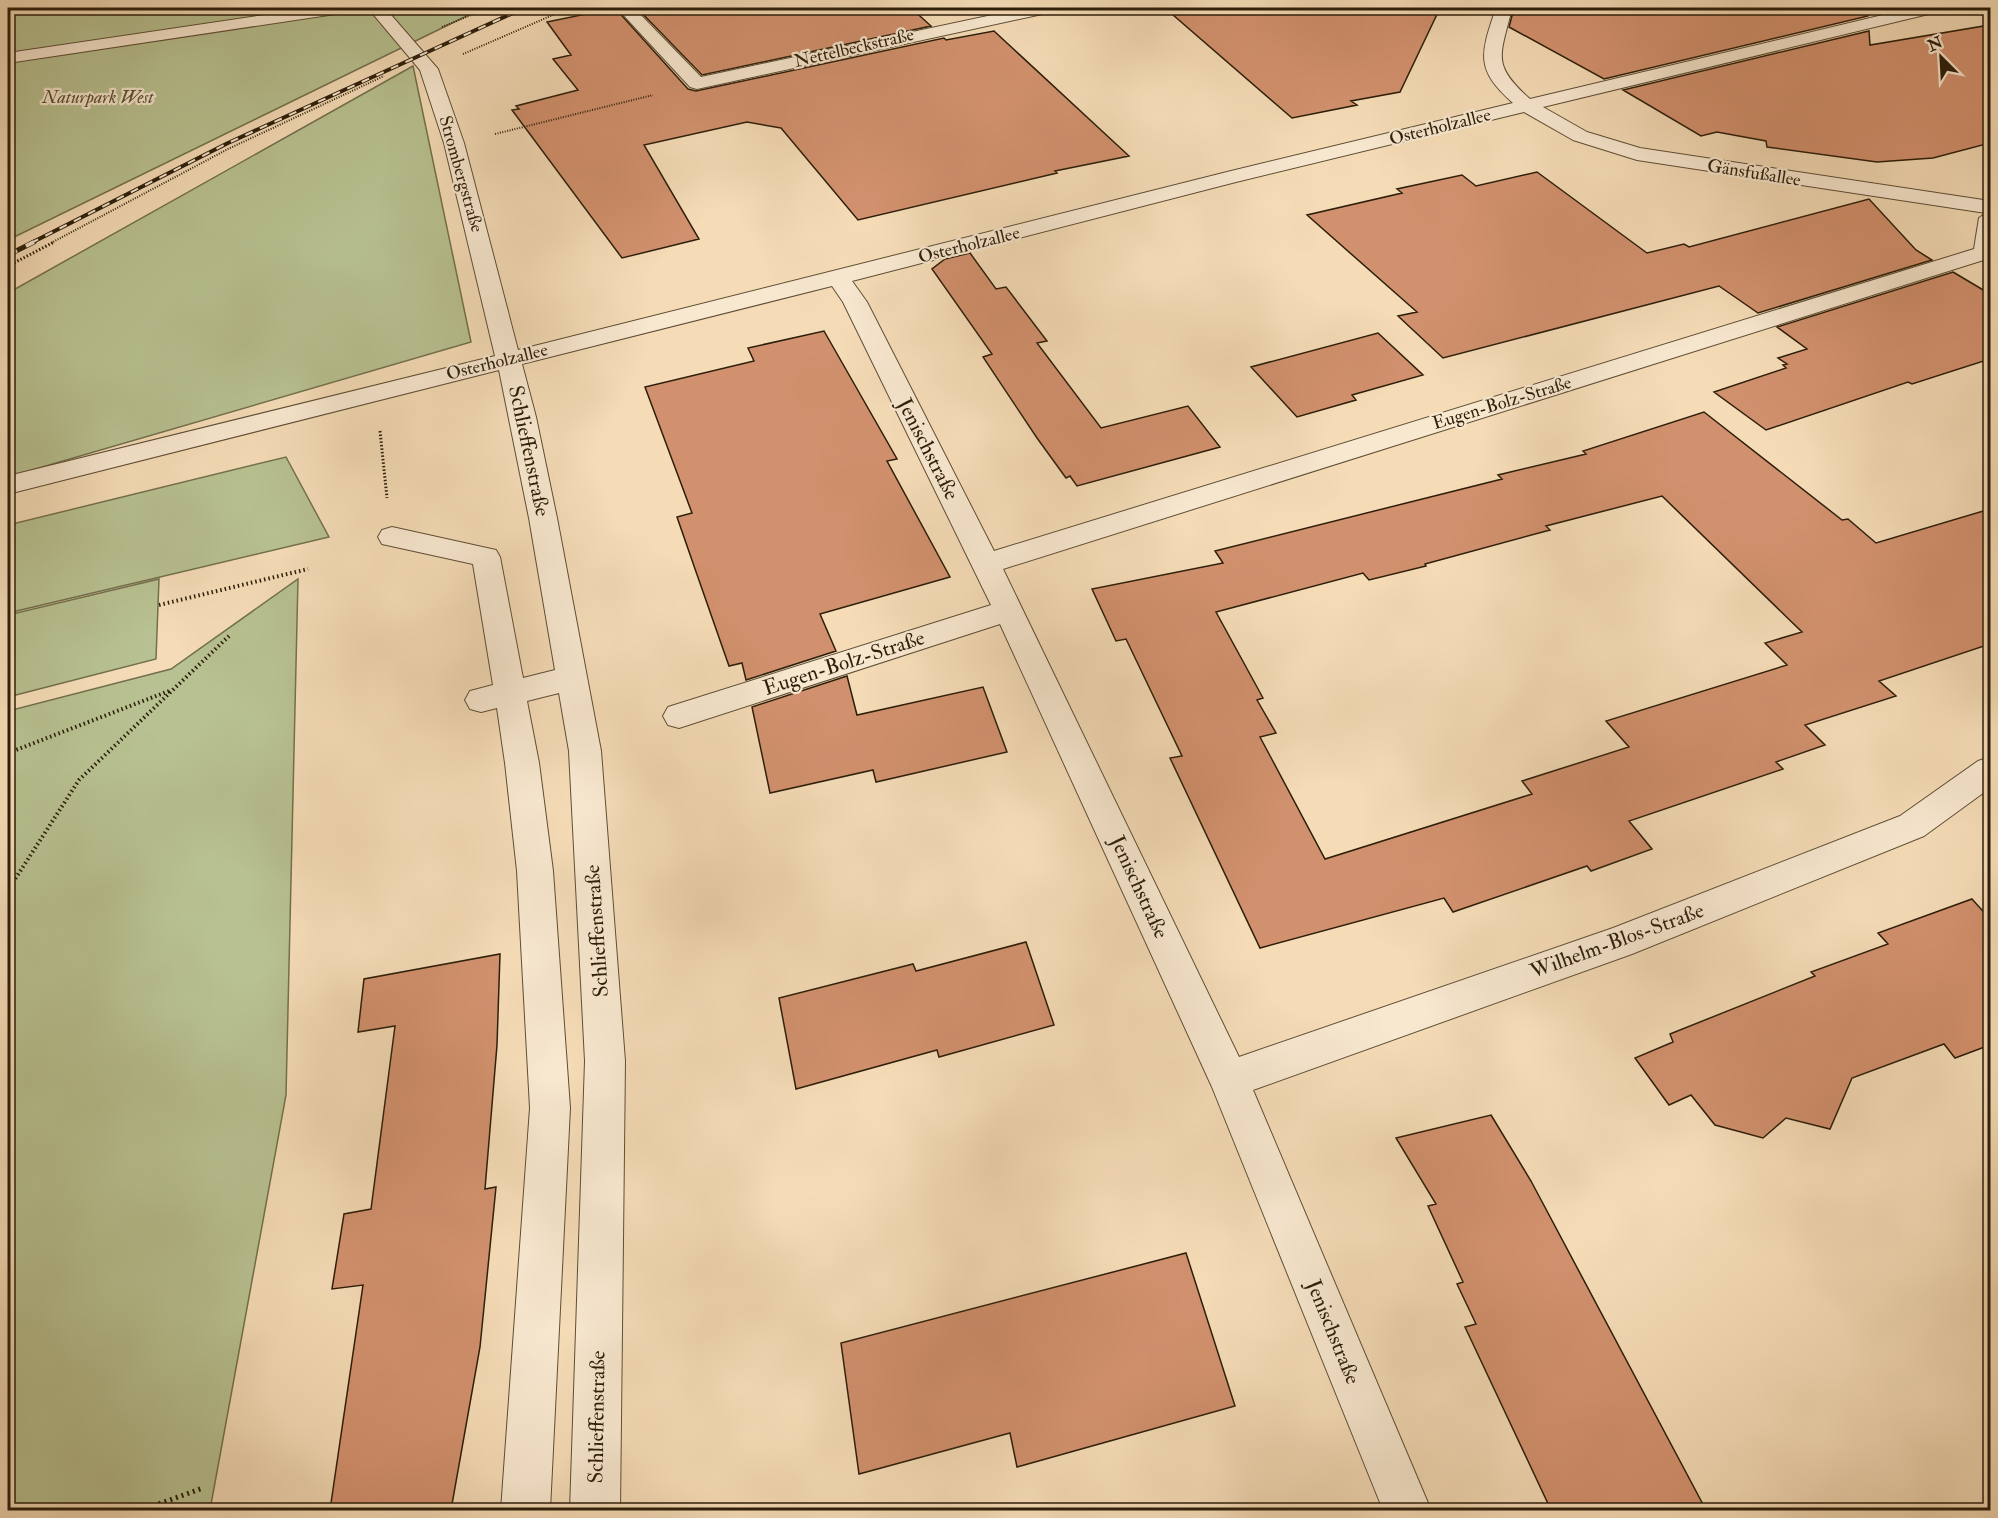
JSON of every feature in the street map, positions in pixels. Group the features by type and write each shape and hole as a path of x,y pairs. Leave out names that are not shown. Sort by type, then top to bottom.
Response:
{"street":[{"path":"8,58 342,8"},
{"name":"Strombergstraße","path":"376,8 424,64 454,143 509,360"},
{"path":"625,8 698,83"},
{"name":"Nettelbeckstraße","path":"698,83 1005,15 1047,8"},
{"name":"Gänsfußallee","path":"1504,8 1492,54 1494,68 1502,84 1527,106 1580,136 1637,154 1990,207"},
{"name":"Osterholzallee","path":"8,485 838,278 1231,177 1931,8"},
{"path":"1829,12 1856,27"},
{"name":"Eugen-Bolz-Straße","path":"986,564 1984,254 1990,218"},
{"name":"Jenischstraße","path":"838,278 855,302 1009,610 1228,1080 1407,1510"},
{"name":"Schlieffenstraße","path":"509,360 543,518 585,751 606,1061 595,1510"},
{"path":"392,537 486,557 495,697 522,763 535,871 550,1108 525,1510"},
{"name":"Eugen-Bolz-Straße","path":"679,716 1009,610"},
{"path":"495,697 573,678"},
{"name":"Wilhelm-Blos-Straße","path":"1228,1080 1619,942 1912,826 1990,770"}],"path":[{"path":"406,43 488,8"},
{"path":"8,266 228,149 424,64 568,8"},
{"path":"454,143 698,83"},
{"path":"377,392 392,537"},
{"path":"159,605 308,569"},
{"path":"8,890 79,780 229,636"},
{"path":"8,753 173,690"},
{"path":"142,1510 203,1488"}],"green space":[{"name":"Naturpark West","path":"8,8 483,8 8,240"},
{"path":"413,66 471,342 8,477 8,293"},
{"path":"286,457 329,537 8,613 8,525"},
{"path":"159,579 156,659 8,697 8,615"},
{"path":"298,579 286,1095 210,1510 8,1510 8,711 171,669"}],"building":[{"path":"615,8 688,89 696,91 944,38 946,40 994,31 1129,156 1055,171 1057,173 858,220 781,128 747,122 644,145 699,239 622,258 512,110 519,109 516,106 578,90 553,59 571,55 547,22"},
{"path":"637,8 911,8 931,26 702,75"},
{"path":"1165,8 1440,8 1400,92 1351,101 1357,105 1292,118"},
{"path":"1514,8 1867,8 1868,16 1604,79 1509,27"},
{"path":"1990,25 1990,143 1933,158 1877,162 1767,147 1766,141 1717,132 1701,136 1623,90 1869,31 1870,45"},
{"path":"1537,172 1647,253 1684,244 1689,247 1869,199 1916,250 1932,260 1758,313 1719,286 1443,358 1398,316 1417,312 1307,215 1402,193 1397,189 1462,175 1476,186"},
{"path":"970,253 996,289 1006,287 1047,341 1037,343 1101,428 1188,406 1220,447 1077,486 1070,476 1066,478 983,357 992,354 932,269 945,259"},
{"path":"1953,272 1990,294 1990,359 1912,384 1908,382 1766,430 1714,392 1786,368 1783,365 1787,364 1778,358 1807,349 1777,327"},
{"path":"824,331 897,459 887,461 950,577 820,614 836,651 746,680 742,663 729,666 677,517 692,513 645,387 754,361 748,348"},
{"path":"1378,333 1423,375 1352,395 1356,400 1297,417 1251,367"},
{"path":"1704,412 1842,520 1848,519 1876,543 1990,509 1990,644 1879,681 1896,696 1805,725 1825,745 1776,762 1783,769 1629,821 1652,849 1591,871 1587,866 1453,912 1444,898 1260,948 1170,758 1182,756 1126,639 1116,641 1092,589 1223,563 1215,551 1502,479 1498,475 1586,454 1583,451","holes":["1662,496 1802,632 1765,643 1787,665 1606,721 1629,747 1522,781 1532,794 1325,859 1260,737 1276,733 1257,700 1263,698 1216,612 1363,573 1369,580 1426,566 1425,564 1550,530 1546,526"]},
{"path":"847,676 857,715 983,687 1007,752 876,782 873,770 770,793 752,707"},
{"path":"1972,899 1990,919 1990,1045 1955,1058 1944,1044 1852,1078 1830,1129 1786,1118 1763,1138 1715,1125 1691,1095 1669,1105 1635,1058 1673,1042 1670,1034 1815,976 1811,972 1888,944 1878,933"},
{"path":"1026,942 1054,1025 939,1057 937,1050 796,1089 779,998 913,964 916,971"},
{"path":"500,954 497,1045 485,1189 496,1187 480,1347 451,1510 330,1510 363,1285 332,1289 344,1214 371,1209 395,1026 358,1032 364,979"},
{"path":"1491,1115 1531,1181 1706,1510 1551,1510 1465,1327 1476,1324 1457,1284 1463,1282 1428,1206 1436,1204 1396,1138"},
{"path":"1186,1253 1235,1406 1017,1467 1010,1433 859,1474 841,1343"}],"railway":[{"path":"31,243 228,143 524,8"},
{"path":"8,255 34,242"}]}
